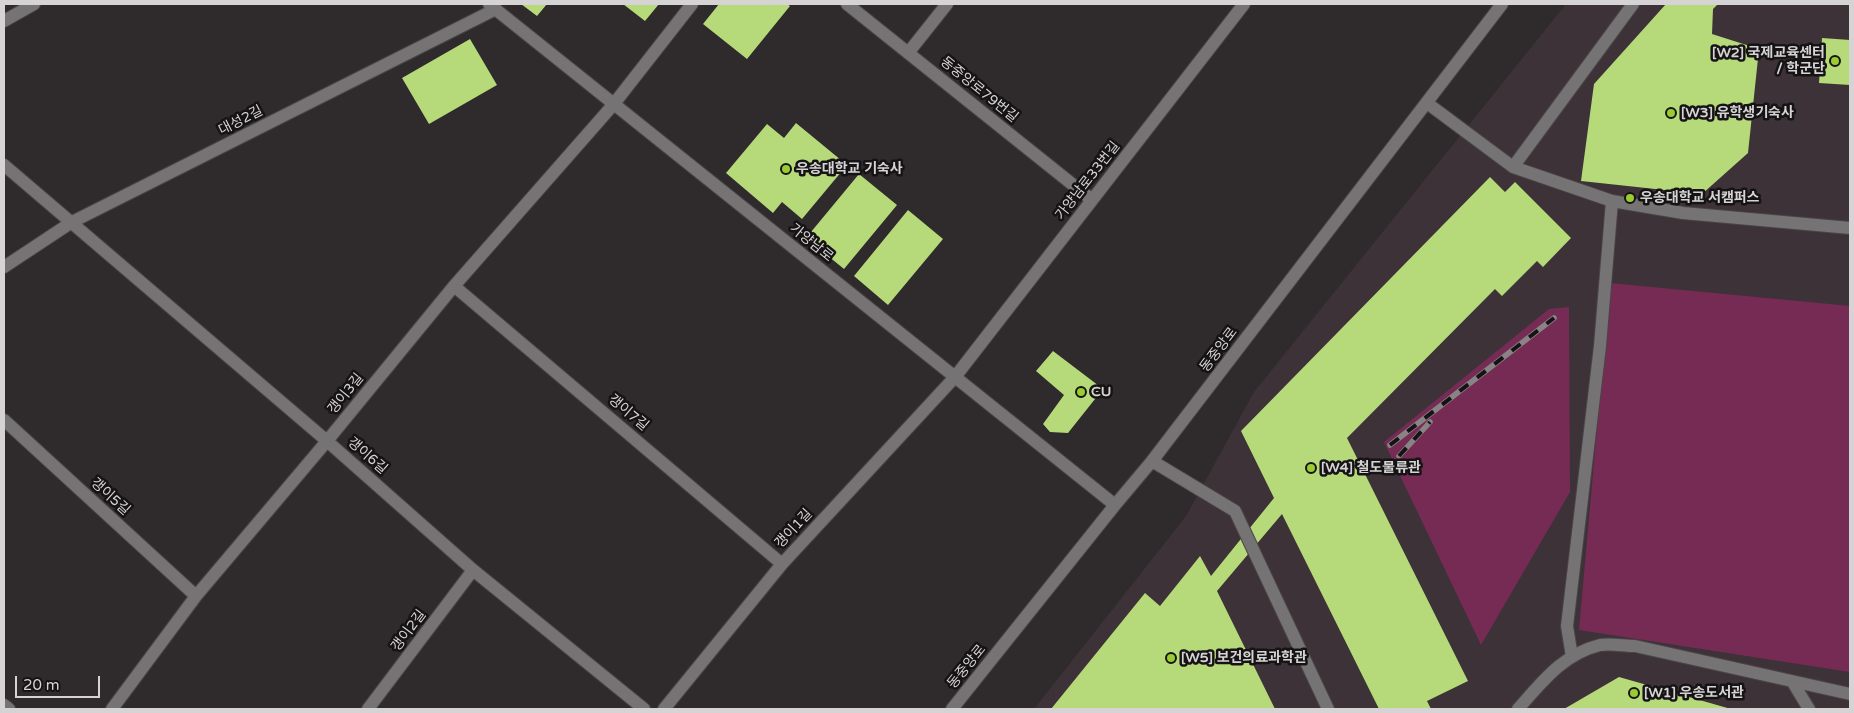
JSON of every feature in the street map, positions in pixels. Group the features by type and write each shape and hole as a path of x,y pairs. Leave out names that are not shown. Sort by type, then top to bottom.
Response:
{"street":[{"path":"4,20 34,4"},
{"name":"갱이3길","path":"112,709 196,596 327,441 454,286 613,105 692,4"},
{"name":"동중앙로79번길","path":"846,4 1092,200"},
{"path":"908,53 948,4"},
{"name":"가양남로33번길","path":"955,377 1244,4"},
{"name":"동중앙로","path":"952,709 1152,461 1502,4"},
{"path":"1513,167 1633,4"},
{"name":"가양남로","path":"492,7 1115,505"},
{"name":"대성2길","path":"4,267 72,222 492,7"},
{"path":"1427,103 1513,167 1612,201 1683,213 1850,228"},
{"name":"갱이6길","path":"4,165 327,441 473,570 644,709"},
{"path":"1572,657 1567,626 1600,346 1612,201"},
{"name":"갱이7길","path":"454,286 782,564"},
{"name":"갱이1길","path":"664,709 782,564 955,377"},
{"name":"갱이5길","path":"4,420 196,596"},
{"path":"1152,461 1235,511 1328,709"},
{"name":"갱이2길","path":"368,709 473,570"},
{"path":"1518,709 1551,672 1572,657 1601,645 1634,646 1850,694"},
{"path":"1792,681 1808,709"},
{"path":"4,704 9,709"}],"shaded area":[{"name":"우송대학교 서캠퍼스","path":"1566,4 1850,4 1850,709 1034,709 1186,516 1254,392"},
{"path":"1610,283 1850,306 1850,672 1579,630"},
{"path":"1569,307 1570,492 1481,645 1384,442 1549,309"}],"building":[{"path":"521,4 547,4 537,16"},
{"path":"623,4 659,4 645,21"},
{"path":"719,4 787,4 790,6 747,59 703,24"},
{"name":"[W3] 유학생기숙사","path":"1666,4 1718,4 1713,9 1712,34 1759,49 1748,153 1702,194 1581,181 1594,84"},
{"name":"[W2] 국제교육센터 / 학군단","path":"1822,38 1850,40 1850,85 1819,83"},
{"path":"470,39 497,85 429,124 402,78"},
{"name":"우송대학교 기숙사","path":"796,123 847,165 802,219 782,202 773,213 726,173 767,124 784,138"},
{"path":"859,174 897,205 844,269 806,238"},
{"name":"[W4] 철도물류관","path":"1490,177 1505,192 1515,182 1571,238 1543,267 1537,261 1502,296 1495,289 1347,438 1468,681 1427,701 1431,709 1379,709 1282,514 1217,591 1275,709 1051,709 1145,593 1160,606 1200,556 1211,576 1274,498 1241,431"},
{"path":"908,210 943,239 888,305 854,276"},
{"name":"CU","path":"1053,351 1103,389 1068,433 1050,432 1043,424 1064,395 1036,371"},
{"name":"[W1] 우송도서관","path":"1619,677 1731,709 1564,709"}],"railway":[{"path":"1390,445 1554,318"},
{"path":"1399,456 1430,422"}],"place":[{"name":"[W2] 국제교육센터 / 학군단","path":"1835,61"},
{"name":"[W3] 유학생기숙사","path":"1671,113"},
{"name":"우송대학교 기숙사","path":"786,169"},
{"name":"우송대학교 서캠퍼스","path":"1630,198"},
{"name":"CU","path":"1081,392"},
{"name":"[W4] 철도물류관","path":"1311,468"},
{"name":"[W5] 보건의료과학관","path":"1171,658"},
{"name":"[W1] 우송도서관","path":"1634,693"}]}
